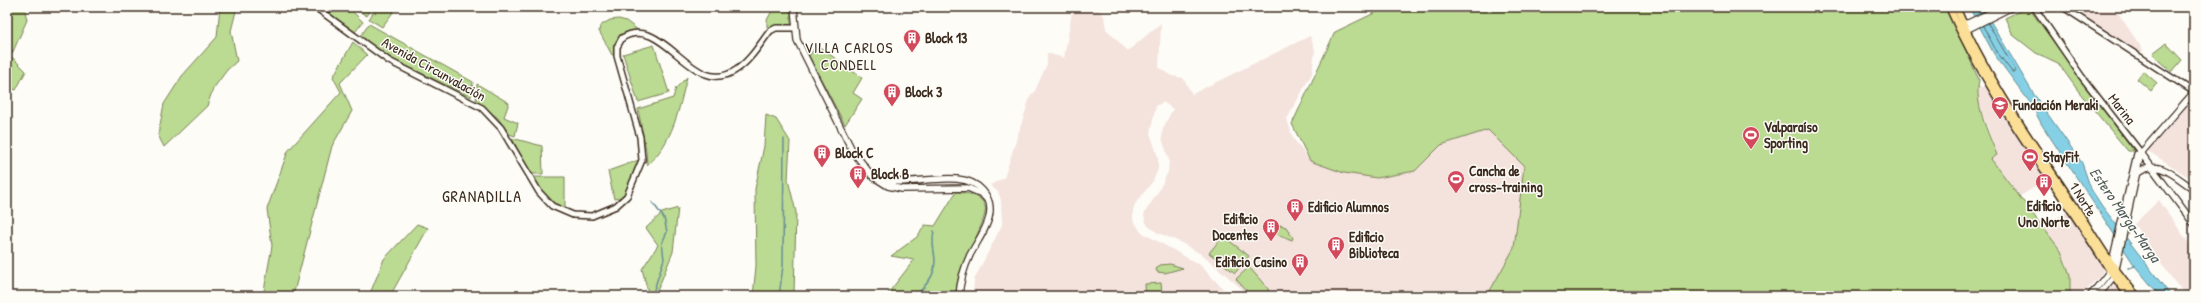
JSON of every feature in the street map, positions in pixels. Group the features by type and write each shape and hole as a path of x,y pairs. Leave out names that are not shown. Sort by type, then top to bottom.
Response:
{"main road":[{"path":"794,7 797,40 845,137 861,163 872,176 884,184 902,189 968,188 982,194 989,202"},
{"path":"1969,26 2002,7"},
{"path":"1969,26 2012,7"},
{"path":"1952,8 1969,26"},
{"name":"1 Norte","path":"1952,8 1963,23 1969,26 1982,62 2085,224 2115,259 2113,270 2114,276 2129,296"},
{"name":"1 Norte","path":"1952,8 1976,63 1998,99 2113,270 2137,296"},
{"path":"2115,259 2140,155 2194,92"},
{"path":"2115,259 2138,173 2140,155"},
{"name":"Marina","path":"2140,155 2194,224"},
{"path":"2138,173 2149,167 2160,167 2194,189"},
{"path":"872,176 897,182 955,179 967,180 981,188 989,202 988,221 965,268 959,296"},
{"path":"2090,296 2113,270"},
{"path":"2098,296 2114,276"}],"street":[{"name":"Avenida Circunvalación","path":"315,7 389,60 482,108 502,128 527,175 546,200 565,213 581,216 599,214 622,202 631,188 642,160 640,137 617,56 617,47 622,38 637,33 650,36 666,45 694,68 708,76 716,78 726,75 743,65 770,31 776,28 795,28"},
{"name":"Marina","path":"2034,7 2082,77 2140,155"},
{"path":"2063,7 2194,92"}],"shaded area":[{"path":"1073,7 1096,7 1104,16 1106,29 1128,51 1161,23 1159,68 1172,76 1183,78 1192,94 1310,36 1315,50 1312,73 1287,119 1293,138 1310,161 1344,173 1377,178 1415,171 1441,145 1488,129 1524,166 1514,248 1488,295 1250,296 1204,256 1180,242 1158,233 1148,226 1145,220 1144,214 1158,192 1168,172 1169,160 1162,138 1163,128 1173,109 1163,102 1156,106 1150,133 1158,157 1158,169 1153,181 1135,204 1133,210 1133,220 1141,232 1200,265 1230,296 973,296 974,280 1002,225 1001,200 998,192 990,185 1004,178 1031,94 1034,93 1047,64 1047,53 1064,58"},
{"path":"2069,7 2114,7 2143,50 2141,53"},
{"path":"1978,85 1982,87 1986,85 2047,180 2020,196 1991,159 1997,154 1979,104"},
{"path":"2194,99 2194,171 2190,178 2148,151"},
{"path":"2159,200 2194,251 2194,296 2189,296 2176,284 2134,224"},
{"path":"2067,212 2104,268 2102,273 2081,296 2070,296 2070,276 2064,258 2062,258 2061,251 2042,226"},
{"path":"2112,286 2115,286 2123,296 2104,296"}],"green space":[{"path":"7,7 24,7 27,20 11,56 26,71 16,90 7,87"},
{"path":"220,7 237,7 231,31 237,61 227,70 213,89 207,106 164,147 158,135 164,104 182,76 217,37"},
{"path":"321,7 348,7 363,22 355,32"},
{"path":"352,7 373,7 367,16"},
{"path":"377,7 397,7 382,27 369,19"},
{"path":"774,7 791,7 791,25 767,27 767,20"},
{"name":"Valparaíso Sporting","path":"1387,7 1947,7 1979,80 1978,99 1980,108 1997,155 1991,159 2061,251 2070,276 2070,296 1487,296 1514,248 1524,166 1488,130 1441,145 1415,171 1377,178 1344,173 1310,161 1292,124 1335,32"},
{"path":"2028,7 2134,151 2128,151 2079,92 2058,63 2036,53 2013,35 2005,18"},
{"path":"619,19 626,21 638,30 628,32 621,36 615,48 615,53 612,55 599,31 600,26 610,20"},
{"path":"369,24 473,82 471,97 392,59 360,37"},
{"path":"353,42 367,55 340,83 352,111 332,146 293,296 263,296 272,246 267,209 288,151 341,92 333,77"},
{"path":"2166,43 2182,60 2172,72 2159,61 2153,53"},
{"path":"654,45 669,93 638,102 623,54"},
{"path":"817,45 862,78 853,93 862,99 845,125 809,56"},
{"path":"2143,71 2157,83 2151,91 2137,79"},
{"path":"687,77 678,113 669,136 656,156 647,165 646,150 638,109 673,98 676,88"},
{"path":"477,84 509,103 504,117 518,123 515,136 509,134 498,118 476,102"},
{"path":"766,115 776,119 790,141 788,180 796,212 794,296 753,296 756,266 755,189 764,146"},
{"path":"512,138 542,146 543,174 530,174"},
{"path":"639,160 624,197 614,199 608,171"},
{"path":"531,177 565,177 565,207 562,208 551,202"},
{"path":"956,192 973,195 980,199 985,206 985,212 980,229 961,268 955,296 886,296 914,260 891,256 917,237 925,225 935,226"},
{"path":"678,208 673,252 655,296 645,296 648,292 642,269 658,245 646,228 662,213"},
{"path":"417,224 428,228 390,296 369,296 384,259"},
{"path":"1280,225 1286,227 1293,238 1292,240 1274,233 1273,228"},
{"path":"1223,236 1249,256 1235,273 1209,253"},
{"path":"1170,264 1183,268 1165,273 1157,272 1156,269 1160,265"},
{"path":"1249,267 1269,290 1262,296 1251,296 1236,279"},
{"path":"1161,283 1162,294 1146,296 1145,284"}],"water":[{"path":"1969,7 1982,7 2033,93 2082,163 2091,189 2102,206 2171,296 2160,296 2135,266 2042,125 2031,104 1994,54"}],"waterway":[{"path":"779,296 783,266 784,139"},
{"path":"652,202 664,218 667,232 662,243 664,259 652,296"},
{"path":"916,296 931,277 935,266 933,242 934,231"},
{"path":"2128,268 2135,266"}],"place":[{"name":"Block 13","path":"912,53"},
{"name":"Block 3","path":"892,107"},
{"name":"Fundación Meraki","path":"2000,120"},
{"name":"Valparaíso Sporting","path":"1751,150"},
{"name":"Block C","path":"822,168"},
{"name":"StayFit","path":"2030,172"},
{"name":"Block B","path":"858,189"},
{"name":"Cancha de cross-training","path":"1456,194"},
{"name":"Edificio Uno Norte","path":"2044,197"},
{"name":"Edificio Alumnos","path":"1295,222"},
{"name":"Edificio Docentes","path":"1271,242"},
{"name":"Edificio Biblioteca","path":"1336,260"},
{"name":"Edificio Casino","path":"1300,277"}],"district":[{"name":"VILLA CARLOS CONDELL","path":"849,56"},
{"name":"GRANADILLA","path":"482,196"}],"water label":[{"name":"Estero Marga-Marga","path":"2125,215"}]}
